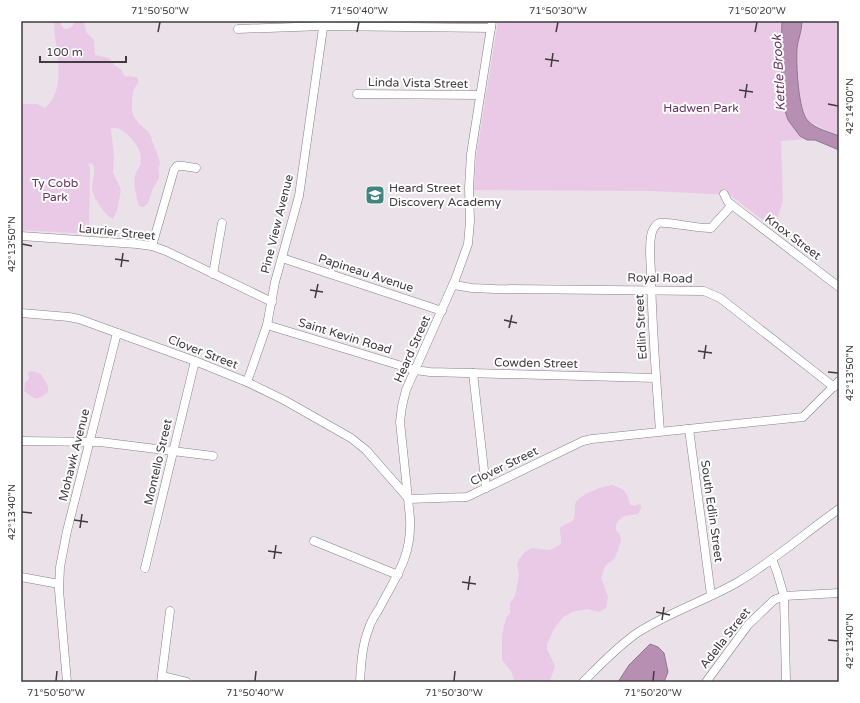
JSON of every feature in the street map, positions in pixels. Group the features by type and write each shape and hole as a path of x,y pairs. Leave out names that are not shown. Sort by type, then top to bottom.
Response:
{"street":[{"path":"238,29 324,23 492,25"},
{"name":"Pine View Avenue","path":"247,382 267,325 282,258 299,196 324,23"},
{"name":"Heard Street","path":"360,682 363,650 368,628 398,575 409,547 411,531 409,499 400,414 406,390 454,285 468,244 470,232 469,188 471,154 492,25"},
{"name":"Linda Vista Street","path":"357,94 480,95"},
{"path":"152,246 174,170 177,166 196,168"},
{"name":"Knox Street","path":"724,194 728,202 839,287"},
{"name":"Edlin Street","path":"660,431 651,290 652,232 658,224 667,222 693,228 711,228 732,205"},
{"path":"213,274 222,223"},
{"name":"Laurier Street","path":"21,236 152,246 166,251 272,302"},
{"name":"Papineau Avenue","path":"282,258 442,311"},
{"name":"Royal Road","path":"454,285 472,288 495,289 704,291 720,298 836,384"},
{"name":"Clover Street","path":"21,314 79,319 195,361 247,382 284,400 351,438 366,450 409,499 467,497 583,441 592,439 803,417 836,384"},
{"name":"Saint Kevin Road","path":"267,325 415,370"},
{"name":"Mohawk Avenue","path":"67,682 59,584 63,549 117,333"},
{"name":"Montello Street","path":"145,568 195,361"},
{"name":"Cowden Street","path":"415,370 656,378"},
{"path":"472,373 486,488"},
{"name":"South Edlin Street","path":"689,429 711,595"},
{"path":"21,441 89,441 213,456"},
{"path":"583,682 636,634 671,614 739,581 839,509"},
{"path":"314,540 398,575"},
{"path":"774,557 784,596 786,682"},
{"path":"21,577 59,584"},
{"path":"784,596 839,594"},
{"name":"Adella Street","path":"706,682 748,625 774,600 784,596"},
{"path":"170,611 162,679 187,682"}],"green space":[{"name":"Ty Cobb Park","path":"54,21 61,21 61,25 64,29 68,29 76,21 83,21 87,33 94,40 95,55 109,58 115,66 121,69 124,76 138,78 138,83 133,91 132,111 139,124 149,132 160,162 158,170 159,178 153,188 148,203 144,207 139,206 134,180 140,166 140,153 136,144 125,132 116,128 111,128 114,159 113,172 121,190 117,211 113,219 106,214 94,196 92,188 94,172 93,166 92,163 88,164 90,168 89,234 21,230 21,104 37,104 45,108 57,89 58,67"},
{"name":"Hadwen Park","path":"498,21 839,21 839,137 808,121 805,139 781,141 783,200 774,229 730,195 654,191 474,190 476,157"},
{"path":"32,371 41,374 48,386 48,392 38,398 34,398 24,391 25,383 29,379 28,372"},
{"path":"612,485 625,492 630,505 634,506 638,504 641,505 641,508 638,514 624,516 616,525 616,530 620,535 621,541 615,558 605,566 601,578 608,597 606,608 599,612 587,609 572,612 563,617 554,629 547,644 547,649 555,666 548,682 515,682 511,671 502,660 502,635 506,618 510,613 510,603 515,596 519,575 517,565 519,559 526,551 532,548 550,550 561,544 560,527 573,520 576,502 587,493"}],"shaded area":[{"path":"782,21 802,21 797,55 797,75 802,107 805,116 811,124 839,136 839,150 815,140 807,140 800,136 788,120 783,105 781,51"},
{"path":"650,644 658,647 664,653 668,672 664,682 618,682 629,665"}],"place":[{"name":"Heard Street Discovery Academy","path":"375,195"}],"water label":[{"name":"Kettle Brook","path":"778,73"}]}
